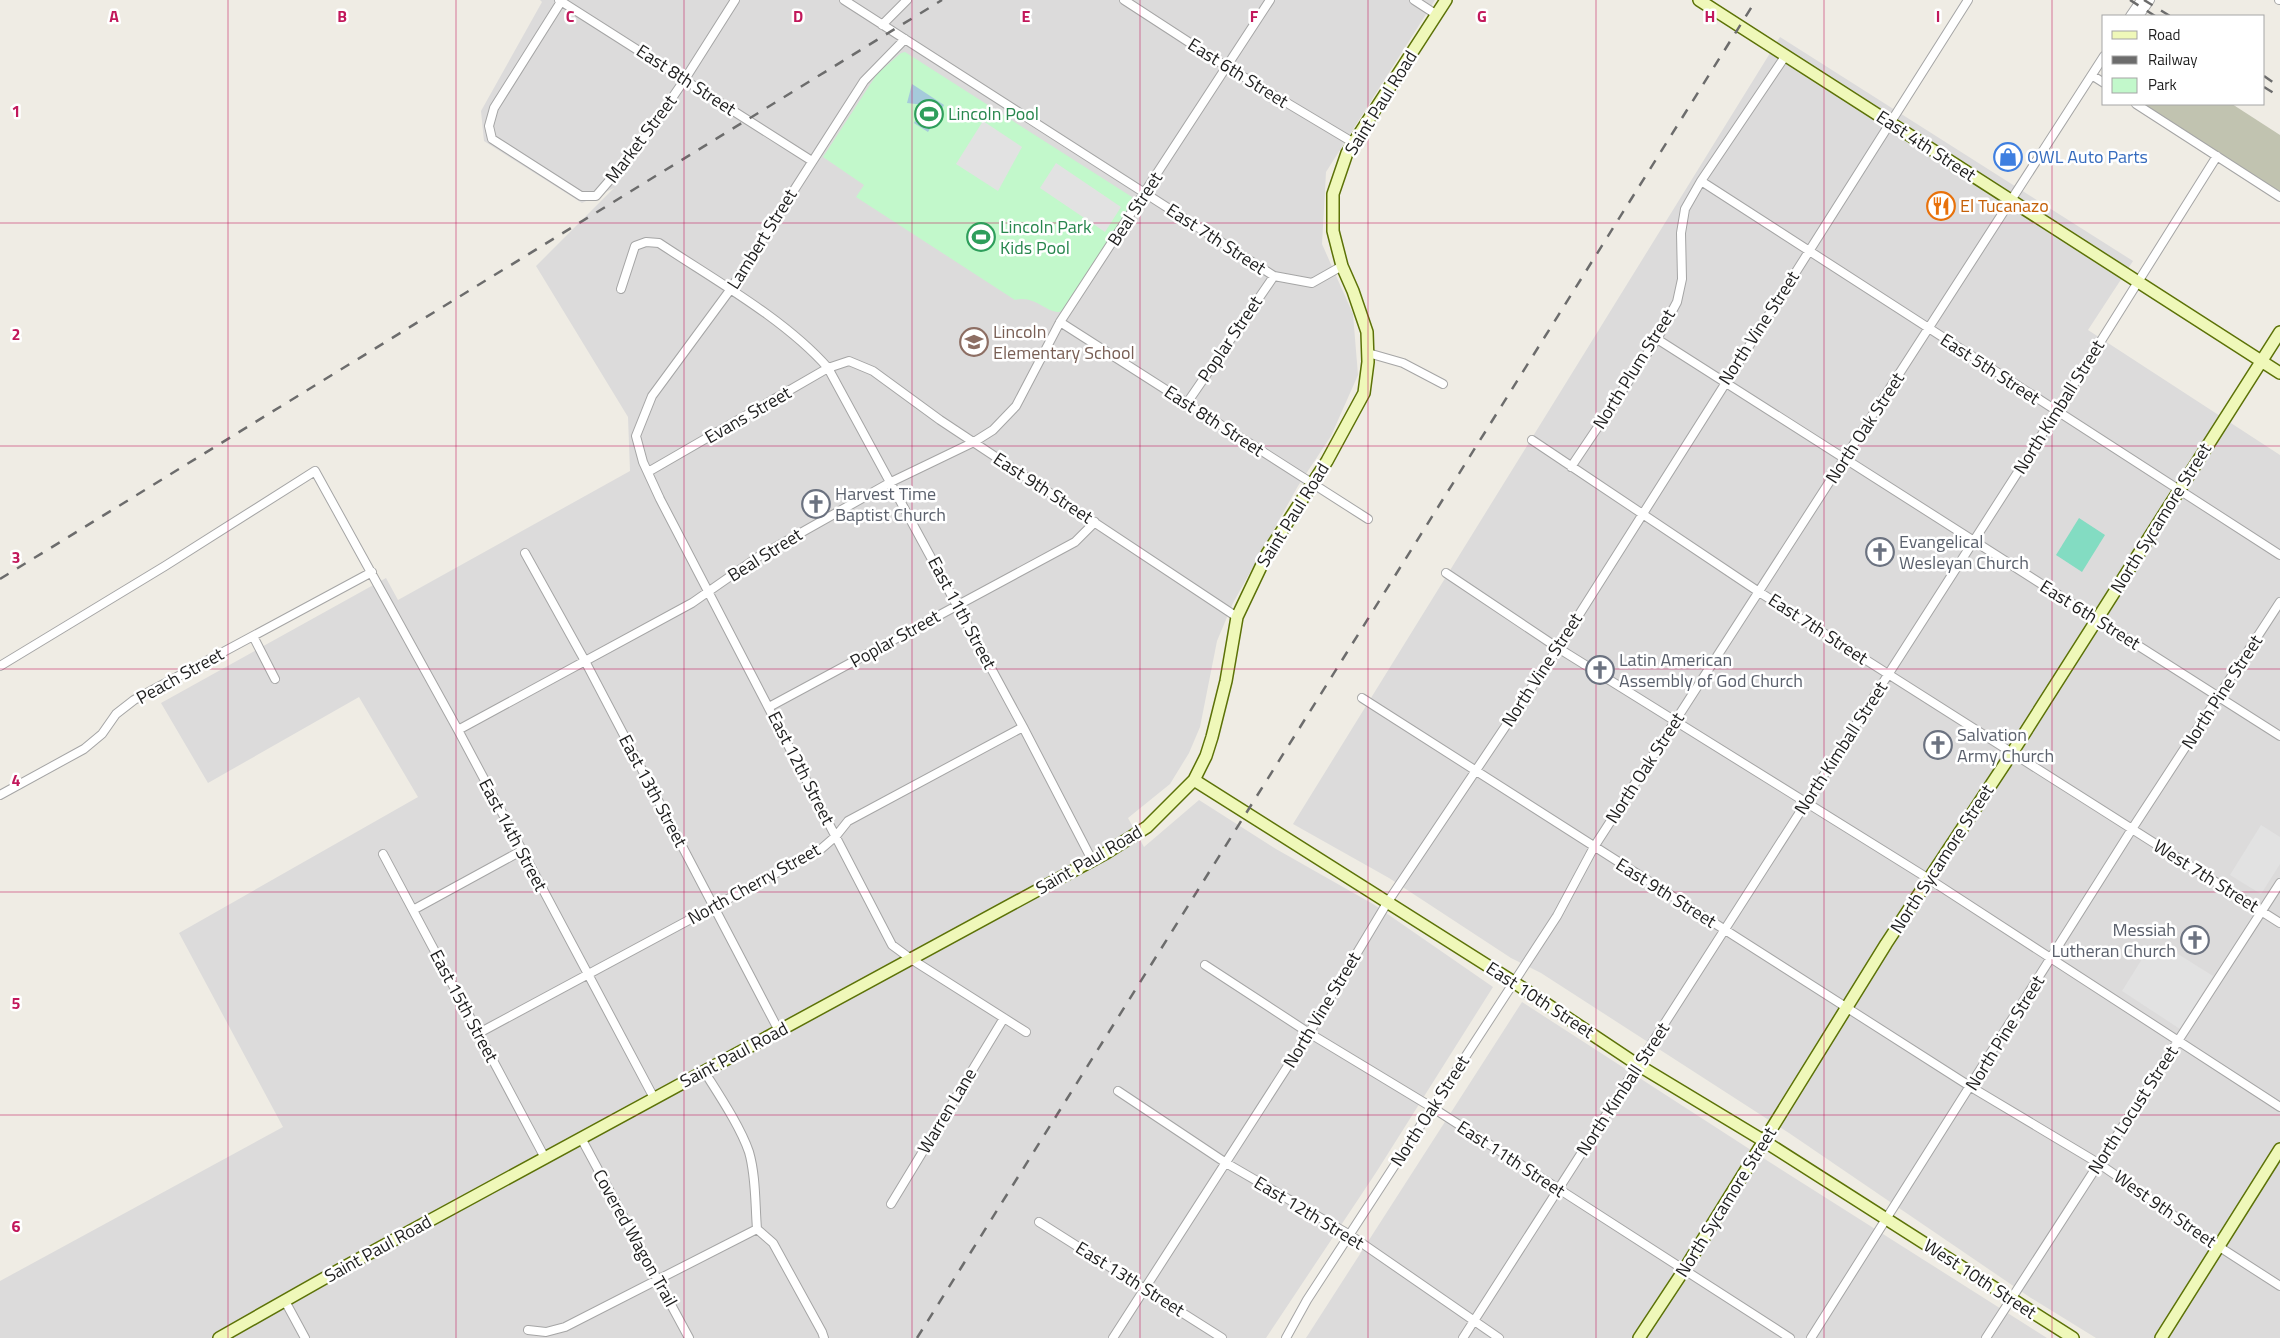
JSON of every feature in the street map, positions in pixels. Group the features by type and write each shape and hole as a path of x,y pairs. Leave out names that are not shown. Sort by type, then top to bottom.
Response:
{"main road":[{"name":"Saint Paul Road","path":"219,1338 285,1300 1092,860 1147,827 1194,780 1206,756 1212,738 1226,681 1237,617 1267,554 1312,484 1364,393 1368,353 1367,332 1342,266 1333,231 1333,194 1347,154 1446,0"},
{"name":"East 4th Street","path":"1699,0 2280,373"},
{"name":"North Sycamore Street","path":"1639,1338 1684,1270 1929,879 2012,753 2280,332"},
{"name":"East 10th Street","path":"1194,780 1514,982 1638,1065 1764,1141 1887,1220"},
{"path":"2161,1338 2280,1149"},
{"name":"West 10th Street","path":"1887,1220 2073,1338"}],"street":[{"name":"Market Street","path":"561,0 494,108 488,126 492,139 581,196 596,196 640,145 735,0"},
{"name":"East 8th Street","path":"561,0 812,161"},
{"name":"East 7th Street","path":"844,0 1274,276 1312,283 1342,266"},
{"path":"882,25 907,0"},
{"name":"East 6th Street","path":"1124,0 1227,67 1354,143"},
{"name":"Beal Street","path":"458,730 692,603 758,557 891,482 974,442 993,430 1016,406 1060,322 1146,194 1270,0"},
{"path":"1414,0 1437,15"},
{"name":"North Vine Street","path":"1113,1338 1309,1033 1387,903 1558,648 1968,0"},
{"path":"2131,15 2141,0"},
{"path":"2140,15 2150,0"},
{"name":"Lambert Street","path":"639,447 636,436 652,396 730,290 864,80 905,39"},
{"name":"North Plum Street","path":"1571,467 1657,339 1677,302 1682,279 1681,240 1685,209 1701,181 1786,55"},
{"name":"North Oak Street","path":"1286,1338 1307,1300 1557,916 1594,847 2102,60"},
{"name":"North Oak Street","path":"2093,76 2102,67"},
{"path":"2093,76 2102,82"},
{"path":"2138,105 2280,197"},
{"name":"North Kimball Street","path":"1463,1338 2057,412 2217,156"},
{"name":"East 5th Street","path":"1701,181 2280,555"},
{"path":"621,290 635,246 646,242 659,244 796,336 828,368"},
{"name":"Poplar Street","path":"1187,403 1274,276"},
{"name":"East 8th Street","path":"1060,322 1368,518"},
{"name":"East 6th Street","path":"1657,339 2280,736"},
{"path":"1368,353 1403,363 1443,384"},
{"name":"Evans Street","path":"648,472 828,368 850,361"},
{"name":"East 9th Street","path":"850,361 873,371 974,442 1237,617"},
{"name":"East 11th Street","path":"828,368 1024,727 1092,860"},
{"name":"East 7th Street","path":"1532,440 1759,592 2132,829"},
{"name":"East 12th Street","path":"639,447 648,472 892,945 1026,1032"},
{"name":"East 14th Street","path":"0,666 165,566 315,471 458,730 654,1098"},
{"name":"Poplar Street","path":"769,707 1075,542 1095,522"},
{"name":"East 13th Street","path":"525,553 585,661 779,1031"},
{"name":"Peach Street","path":"0,796 84,749 102,734 116,714 134,700 372,572"},
{"path":"1446,573 1558,648 1929,879 2280,1107"},
{"name":"North Pine Street","path":"1811,1338 2132,829 2280,602"},
{"path":"253,636 275,679"},
{"name":"East 9th Street","path":"1362,698 1475,772 1971,1087"},
{"name":"North Cherry Street","path":"479,1033 821,849 836,836 848,821 1024,727"},
{"name":"West 7th Street","path":"2132,829 2280,923"},
{"path":"413,910 521,851"},
{"name":"East 15th Street","path":"382,854 545,1158"},
{"name":"North Locust Street","path":"1986,1338 2280,883"},
{"name":"East 11th Street","path":"1206,965 1309,1033 1433,1108 1790,1338"},
{"name":"Warren Lane","path":"891,1204 1004,1018"},
{"path":"704,1071 749,1152 757,1229 773,1243 824,1338"},
{"name":"West 9th Street","path":"1971,1087 2098,1163 2218,1246 2280,1286"},
{"name":"East 12th Street","path":"1118,1091 1226,1163 1350,1236 1499,1338"},
{"name":"Covered Wagon Trail","path":"581,1138 689,1338"},
{"name":"East 13th Street","path":"1039,1222 1222,1338"},
{"path":"528,1330 546,1332 566,1327 757,1229"},
{"path":"285,1300 305,1338"}],"shaded area":[{"path":"540,0 1435,0 1326,172 1322,244 1353,314 1358,375 1331,436 1298,486 1233,603 1217,641 1200,727 1189,753 1170,784 1128,818 1144,847 1199,800 1276,849 1373,904 1493,987 1377,1171 1266,1338 0,1338 0,1281 283,1127 179,933 418,797 359,697 208,783 161,703 386,578 398,600 630,471 628,417 536,266 614,188 582,203 484,141 481,111 542,2"},
{"path":"1780,37 2133,261 2088,330 2280,455 2280,1338 2096,1338 2031,1298 1789,1133 1541,973 1511,958 1389,878 1293,824"},
{"path":"2145,105 2234,105 2280,135 2280,193"},
{"path":"983,121 1022,147 998,191 956,164"},
{"path":"1056,163 1121,207 1105,232 1040,188"},
{"path":"2261,825 2280,837 2280,864 2261,894 2230,875"},
{"path":"2149,948 2164,957 2170,949 2213,976 2180,1029 2122,991"},
{"path":"1522,1002 1771,1163 2047,1338 1306,1338"}],"green space":[{"path":"905,52 1132,197 1133,201 1064,310 1054,311 1030,300 1015,300 856,197 864,185 823,157 877,74 901,53"},
{"path":"2079,518 2105,535 2082,572 2056,555"}],"water":[{"name":"Lincoln Pool","path":"912,84 944,105 928,132 914,123 925,105 907,103"}],"railway":[{"path":"0,579 942,0"},
{"path":"917,1338 1756,0"},
{"path":"2130,0 2153,15"},
{"path":"2144,0 2168,15"},
{"path":"2265,77 2280,87"},
{"path":"2265,88 2280,97"}],"place":[{"name":"Lincoln Pool","path":"929,114"},
{"name":"OWL Auto Parts","path":"2008,157"},
{"name":"El Tucanazo","path":"1941,206"},
{"name":"Lincoln Park Kids Pool","path":"981,237"},
{"name":"Lincoln Elementary School","path":"974,342"},
{"name":"Harvest Time Baptist Church","path":"816,504"},
{"name":"Evangelical Wesleyan Church","path":"1880,552"},
{"name":"Latin American Assembly of God Church","path":"1600,670"},
{"name":"Salvation Army Church","path":"1938,745"},
{"name":"Messiah Lutheran Church","path":"2195,940"}]}
